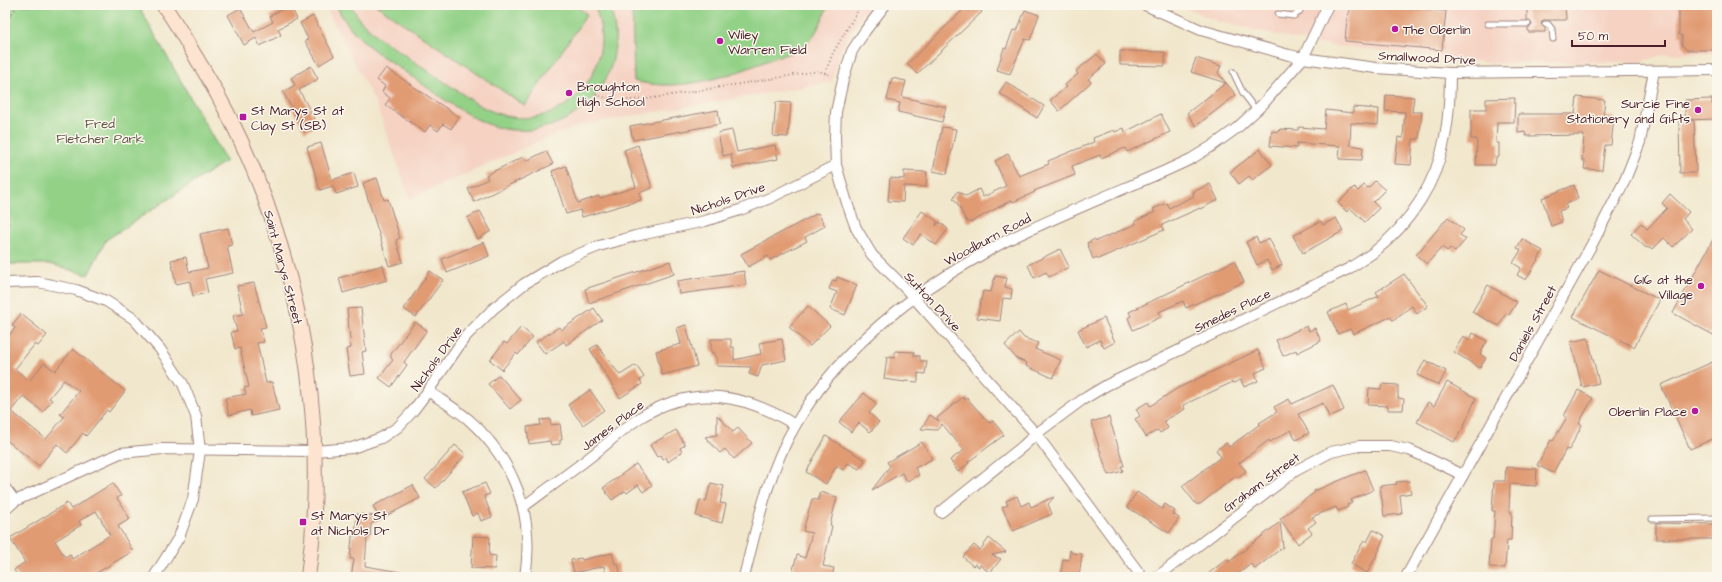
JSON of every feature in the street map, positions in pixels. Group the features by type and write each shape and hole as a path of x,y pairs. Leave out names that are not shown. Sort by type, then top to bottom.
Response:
{"main road":[{"name":"Saint Marys Street","path":"163,5 212,82 239,136 267,204 288,273 298,316 312,406 316,467 315,505 308,577"}],"street":[{"name":"Sutton Drive","path":"886,5 864,30 852,51 842,80 836,112 834,136 836,165 849,209 861,239 872,255 1036,434 1142,577"},
{"name":"Woodburn Road","path":"744,577 760,512 772,476 795,425 820,386 838,364 860,342 913,298 950,273 1011,238 1191,159 1237,128 1256,110 1303,58 1328,5"},
{"name":"Smallwood Drive","path":"1151,6 1201,30 1303,58 1376,68 1450,74 1717,70"},
{"name":"Daniels Street","path":"1406,577 1591,246 1625,180 1640,142 1654,71"},
{"name":"Smedes Place","path":"941,512 1036,434 1082,400 1106,385 1348,269 1373,253 1385,243 1413,212 1426,190 1439,162 1447,123 1450,74"},
{"name":"Nichols Drive","path":"5,510 15,501 120,453 163,449 200,451 314,451 352,448 366,444 390,434 398,427 428,391 465,337 494,308 524,284 562,261 599,246 642,234 705,221 740,210 770,198 836,165"},
{"path":"5,283 38,282 76,290 106,301 134,319 160,349 183,384 196,416 200,451 193,499 179,538 154,577"},
{"path":"428,391 467,418 489,441 505,463 514,480 523,507 529,539 525,577"},
{"name":"James Place","path":"523,507 583,463 640,418 665,404 694,397 724,396 746,401 764,408 795,425"},
{"name":"Graham Street","path":"1157,577 1294,471 1331,452 1359,446 1390,446 1409,450 1425,456 1463,475"},
{"path":"5,488 15,501"}],"lane":[{"path":"1278,14 1294,16 1300,11 1302,5"},
{"path":"1488,24 1528,24"},
{"path":"1545,24 1548,24 1552,29 1553,39"},
{"path":"1233,72 1243,93 1256,110"},
{"path":"1652,519 1717,518"}],"path":[{"path":"5,23 18,5"},
{"path":"824,74 833,53 861,5"},
{"path":"596,95 617,101 647,99 819,71 842,80"},
{"path":"5,226 11,222"}],"shaded area":[{"name":"Broughton High School","path":"324,5 871,5 850,32 839,54 832,82 581,125 537,142 410,199 376,104"},
{"path":"1178,5 1717,5 1717,53 1665,54 1640,62 1492,63 1317,44 1220,22"}],"green space":[{"name":"Fred Fletcher Park","path":"5,5 138,5 226,161 106,240 88,275 50,264 5,264"},
{"path":"336,5 351,5 360,20 378,37 477,104 494,112 512,117 534,117 554,111 572,100 586,85 595,67 600,47 600,26 594,5 609,5 615,35 614,55 608,75 593,98 580,110 566,119 550,126 534,130 500,128 465,113 380,55 351,28"},
{"path":"376,5 574,5 587,14 525,106"},
{"name":"Wiley Warren Field","path":"632,5 828,5 815,33 800,49 740,71 705,81 670,85 634,81"}],"building":[{"path":"290,5 297,19 278,29 281,35 260,46 256,38 244,45 228,15 240,8 254,32 273,22 270,16"},
{"path":"968,5 975,5 982,12 917,74 907,64"},
{"name":"The Oberlin","path":"1352,5 1404,5 1404,7 1446,11 1442,50 1345,41 1347,18"},
{"path":"1527,5 1565,5 1566,20 1543,20 1541,24 1545,28 1545,32 1528,32 1528,28 1532,24 1527,20"},
{"path":"1679,5 1717,5 1717,50 1687,50 1682,45 1682,35 1679,35"},
{"path":"1025,10 1039,15 1030,40 1025,39 1010,74 997,70 1004,48 1006,49 1013,30 1017,31"},
{"path":"313,16 334,56 319,65 305,41 308,39 300,23"},
{"path":"1120,51 1165,52 1165,66 1120,65"},
{"path":"1097,54 1106,64 1088,79 1091,82 1059,111 1050,100 1067,87 1065,85 1078,74 1076,71"},
{"path":"1196,58 1221,66 1218,73 1236,95 1196,126 1187,113 1226,83 1191,72"},
{"path":"311,66 318,79 299,90 318,125 305,132 283,92 295,85 291,78"},
{"path":"386,68 459,117 451,129 443,124 438,131 430,125 425,132 385,105 390,98 382,92 385,86 377,80"},
{"path":"892,78 906,81 902,97 946,107 942,122 898,112 900,103 887,100"},
{"path":"1006,82 1044,106 1037,118 999,93"},
{"path":"1386,95 1414,97 1412,112 1422,112 1419,139 1413,139 1411,165 1395,164 1398,137 1403,138 1405,112 1385,111"},
{"path":"1577,97 1605,100 1603,116 1614,117 1611,145 1605,145 1602,170 1584,169 1585,161 1582,161 1584,135 1526,136 1525,132 1518,133 1518,114 1575,114"},
{"path":"1515,98 1514,122 1497,122 1496,143 1499,143 1499,157 1496,158 1495,165 1476,165 1477,139 1471,139 1471,109 1486,109 1486,99"},
{"name":"Surcie Fine Stationery and Gifts","path":"1712,99 1712,104 1717,104 1717,119 1685,120 1685,100"},
{"path":"776,102 791,103 788,137 773,136"},
{"path":"1353,107 1379,109 1378,125 1351,123 1350,145 1363,147 1362,160 1339,159 1340,146 1297,143 1297,148 1270,146 1272,131 1279,132 1280,129 1298,130 1299,127 1324,129 1326,110 1353,113"},
{"path":"718,110 720,124 633,140 630,126"},
{"path":"1161,114 1170,132 1127,152 1125,148 1101,158 1100,155 1072,166 1075,175 1034,191 1035,192 1013,202 1012,200 971,222 967,222 956,201 953,199 958,191 966,196 979,189 983,197 1006,186 995,161 1008,154 1019,176 1049,164 1048,161 1094,142 1093,138 1124,128 1125,132"},
{"path":"1694,120 1696,173 1680,173 1679,121"},
{"path":"942,127 956,129 947,174 933,171"},
{"path":"732,130 737,152 775,145 778,159 733,168 731,154 723,156 718,133"},
{"path":"321,143 332,180 354,173 358,187 336,194 333,186 320,190 307,147"},
{"path":"638,145 652,188 639,193 641,200 582,217 580,210 566,214 552,171 566,166 578,203 599,196 600,198 636,187 624,150"},
{"path":"1260,149 1272,165 1252,180 1249,176 1239,184 1230,172"},
{"path":"546,151 553,164 474,202 468,189 488,179 486,175 523,157 526,161"},
{"path":"904,171 927,172 926,187 904,186 903,202 888,201 890,178 904,179"},
{"path":"377,178 384,200 388,199 400,238 396,240 403,262 389,266 363,183"},
{"path":"1375,181 1385,190 1373,202 1379,208 1365,222 1350,208 1347,212 1338,203 1354,187 1358,191 1364,185 1368,188"},
{"path":"1210,184 1218,200 1162,225 1164,230 1098,259 1097,257 1093,259 1087,243 1095,239 1096,241 1136,224 1135,221 1155,212 1153,209 1167,203 1169,208 1194,196 1193,192"},
{"path":"1574,185 1578,199 1565,204 1567,208 1559,211 1562,222 1551,226 1542,198"},
{"path":"1670,194 1689,212 1683,219 1692,229 1673,247 1664,238 1653,249 1645,247 1631,234 1641,223 1647,229 1667,208 1662,203"},
{"path":"480,211 491,231 478,239 467,218"},
{"path":"922,211 937,221 936,226 939,222 948,229 936,245 921,234 913,245 903,238"},
{"path":"818,213 825,226 805,237 807,241 770,260 768,256 748,267 741,254"},
{"path":"1448,217 1464,230 1460,235 1466,239 1455,252 1450,248 1447,251 1442,247 1427,264 1416,255"},
{"path":"1336,218 1343,231 1303,253 1293,236 1321,221 1323,225"},
{"path":"228,228 232,245 227,246 233,273 205,279 208,293 193,296 190,281 176,284 171,260 186,257 189,272 208,268 200,234"},
{"name":"616 at the Village","path":"1717,232 1717,337 1673,313"},
{"path":"1256,237 1259,243 1269,238 1282,265 1272,270 1267,260 1257,265 1246,242"},
{"path":"1522,239 1543,251 1526,280 1517,275 1521,268 1513,263 1521,250 1517,248"},
{"path":"484,242 489,256 447,273 442,259"},
{"path":"1060,249 1069,267 1049,277 1046,272 1034,278 1028,265"},
{"path":"670,261 674,274 589,303 585,289"},
{"path":"1234,261 1244,282 1186,308 1183,301 1159,312 1161,317 1133,330 1128,318 1131,316 1129,312"},
{"path":"383,265 387,280 343,293 339,278"},
{"path":"1599,270 1660,300 1634,347 1573,317"},
{"path":"430,271 443,280 416,317 404,309"},
{"path":"744,271 746,285 679,294 677,281"},
{"path":"1404,274 1428,306 1417,314 1412,306 1393,320 1390,317 1353,334 1350,329 1338,334 1328,312 1346,304 1348,310 1379,296 1376,292"},
{"path":"995,276 1007,278 1005,287 1012,289 1011,299 1003,298 1000,321 977,318 983,291 991,292"},
{"path":"837,277 857,285 845,315 830,309 837,292 829,289 833,280 836,281"},
{"path":"254,283 266,327 260,328 264,342 257,343 266,383 272,382 279,410 251,416 250,410 229,415 225,398 246,394 244,388 249,387 240,348 235,349 231,332 237,331 233,316 243,314 237,286"},
{"path":"1488,285 1517,302 1509,315 1506,313 1499,326 1472,312"},
{"path":"808,306 830,326 810,346 789,327"},
{"path":"361,308 366,351 362,352 365,374 350,376 346,349 351,348 347,309"},
{"path":"594,308 602,320 566,345 564,341 545,354 536,342 559,327 561,330"},
{"path":"21,314 47,335 38,346 35,344 15,369 29,381 44,363 55,371 73,349 125,391 109,412 107,410 86,436 83,433 67,453 57,444 39,466 5,439 5,340 15,328 12,325","holes":["64,380 79,391 60,414 64,417 46,439 11,411 23,396 43,412 52,400 49,398"]},
{"path":"1104,318 1115,342 1104,348 1100,340 1086,347 1078,330"},
{"path":"415,322 427,330 404,362 407,365 391,387 379,378 393,360 391,358 391,354"},
{"path":"686,325 697,366 662,375 656,351 681,344 677,328"},
{"path":"1307,326 1309,331 1315,328 1321,341 1297,353 1296,350 1283,356 1276,340"},
{"path":"521,327 533,337 518,355 516,353 502,370 490,360 504,342 507,344"},
{"path":"1019,332 1024,338 1038,343 1035,349 1061,360 1053,378 1026,366 1027,363 1017,359 1005,345"},
{"path":"1473,333 1487,341 1480,354 1486,358 1480,368 1454,352 1463,336 1470,340"},
{"path":"1588,338 1599,383 1582,387 1571,342"},
{"path":"711,339 731,339 731,347 734,347 734,360 761,354 759,343 782,339 786,360 762,365 758,377 749,374 751,367 717,366 717,357 715,357 715,353 711,353"},
{"path":"597,345 620,375 636,365 644,377 640,380 642,384 620,398 590,349"},
{"path":"1258,350 1266,368 1255,373 1258,381 1244,387 1241,380 1233,382 1183,405 1185,409 1164,421 1168,428 1160,433 1158,430 1146,437 1135,419 1140,416 1136,409 1148,402 1150,406 1178,388"},
{"path":"895,351 914,352 914,356 920,356 920,361 927,361 925,374 918,373 918,382 884,379 887,357 895,358"},
{"path":"1425,360 1446,371 1439,385 1417,375"},
{"name":"Oberlin Place","path":"1717,360 1717,437 1690,449 1661,385"},
{"path":"499,375 521,400 510,409 488,384"},
{"path":"1447,382 1476,398 1463,428 1454,442 1417,422 1428,402 1434,406"},
{"path":"1382,384 1398,385 1398,398 1404,399 1403,410 1388,410 1388,406 1368,405 1369,388 1381,389"},
{"path":"1333,385 1344,410 1329,417 1323,403 1298,414 1309,433 1296,440 1291,430 1270,442 1269,440 1239,463 1246,471 1237,478 1236,476 1200,504 1196,504 1182,486 1221,457 1216,450 1226,443 1229,447 1260,424 1259,423 1277,412 1274,407 1289,399 1292,404"},
{"path":"590,390 604,410 583,425 568,405"},
{"path":"1578,390 1593,398 1579,423 1582,425 1569,450 1566,449 1553,473 1537,465 1551,440 1553,441 1567,417 1564,416"},
{"path":"864,393 877,404 869,413 879,422 870,432 859,423 851,432 839,422"},
{"path":"963,397 965,400 967,398 989,423 993,421 1004,435 968,462 969,463 958,472 950,460 964,450 942,424 937,430 921,429 930,415 939,421 937,418"},
{"path":"717,415 733,432 738,428 752,443 734,459 725,449 720,453 705,437 717,435"},
{"path":"1109,417 1124,466 1121,466 1123,471 1108,475 1091,422"},
{"path":"550,419 551,425 560,424 562,440 560,440 560,444 551,445 550,441 529,444 527,427 541,425 540,420"},
{"path":"676,430 685,445 680,448 682,452 668,462 666,457 663,459 661,455 657,457 650,445"},
{"path":"826,436 865,460 859,469 848,463 843,470 836,466 826,484 806,472"},
{"path":"922,442 932,459 915,468 919,475 907,481 902,473 872,490 890,466 887,462"},
{"path":"455,445 466,454 436,488 425,479"},
{"path":"636,464 652,485 643,492 638,485 627,493 625,491 612,500 603,488"},
{"path":"1506,467 1537,469 1536,486 1510,484 1509,512 1512,512 1511,540 1507,540 1505,568 1489,567 1495,511 1492,511 1494,481 1505,481"},
{"path":"1365,470 1373,490 1351,500 1352,503 1347,505 1348,507 1338,511 1336,507 1312,517 1316,522 1308,528 1312,533 1298,544 1280,519 1315,492 1314,491"},
{"path":"1409,481 1411,493 1400,495 1402,514 1384,516 1380,486 1397,484 1396,482"},
{"path":"113,483 121,496 117,498 130,519 118,526 133,551 90,577 18,577 14,570 25,562 10,538 67,503 71,509","holes":["96,511 110,535 72,559 70,554 65,557 55,541 81,525 79,521"]},
{"path":"485,483 490,494 484,496 492,517 481,521 478,513 472,516 462,492"},
{"path":"711,483 724,486 720,503 726,504 722,523 696,516 700,500 706,501"},
{"path":"413,485 420,498 371,524 370,537 367,537 365,566 400,572 400,577 351,577 354,559 350,559 352,536 355,536 357,514 378,516 373,506"},
{"path":"820,492 837,497 830,525 832,526 823,566 834,568 832,577 791,577 797,555 805,558 812,533 803,531 812,499 818,500"},
{"path":"1137,492 1162,509 1165,504 1175,511 1173,514 1179,518 1169,533 1127,507"},
{"path":"1017,496 1021,506 1029,502 1031,507 1054,497 1048,504 1052,514 1013,531 1002,507 1008,505 1006,501"},
{"path":"1280,522 1283,547 1255,569 1251,564 1234,577 1204,577 1227,559 1229,562"},
{"path":"1656,523 1714,524 1714,539 1656,539"},
{"path":"1373,530 1385,536 1367,573 1351,564 1364,540 1367,542"},
{"path":"473,536 490,537 489,555 496,556 495,569 471,568"},
{"path":"989,538 1006,552 992,555 1001,559 990,573 980,565 979,567 975,564 973,566 963,557 974,545 980,550"},
{"path":"1070,550 1072,553 1082,554 1079,577 1060,577 1063,559 1069,560"},
{"path":"612,553 615,564 618,563 621,577 606,577 604,566 574,573 571,560 581,558 582,560"}],"place":[{"name":"The Oberlin","path":"1395,29"},
{"name":"Wiley Warren Field","path":"720,41"},
{"name":"Broughton High School","path":"569,93"},
{"name":"Surcie Fine Stationery and Gifts","path":"1698,110"},
{"name":"St Marys St at Clay St (SB)","path":"243,117"},
{"name":"616 at the Village","path":"1701,286"},
{"name":"Oberlin Place","path":"1695,411"},
{"name":"St Marys St at Nichols Dr","path":"303,522"}]}
